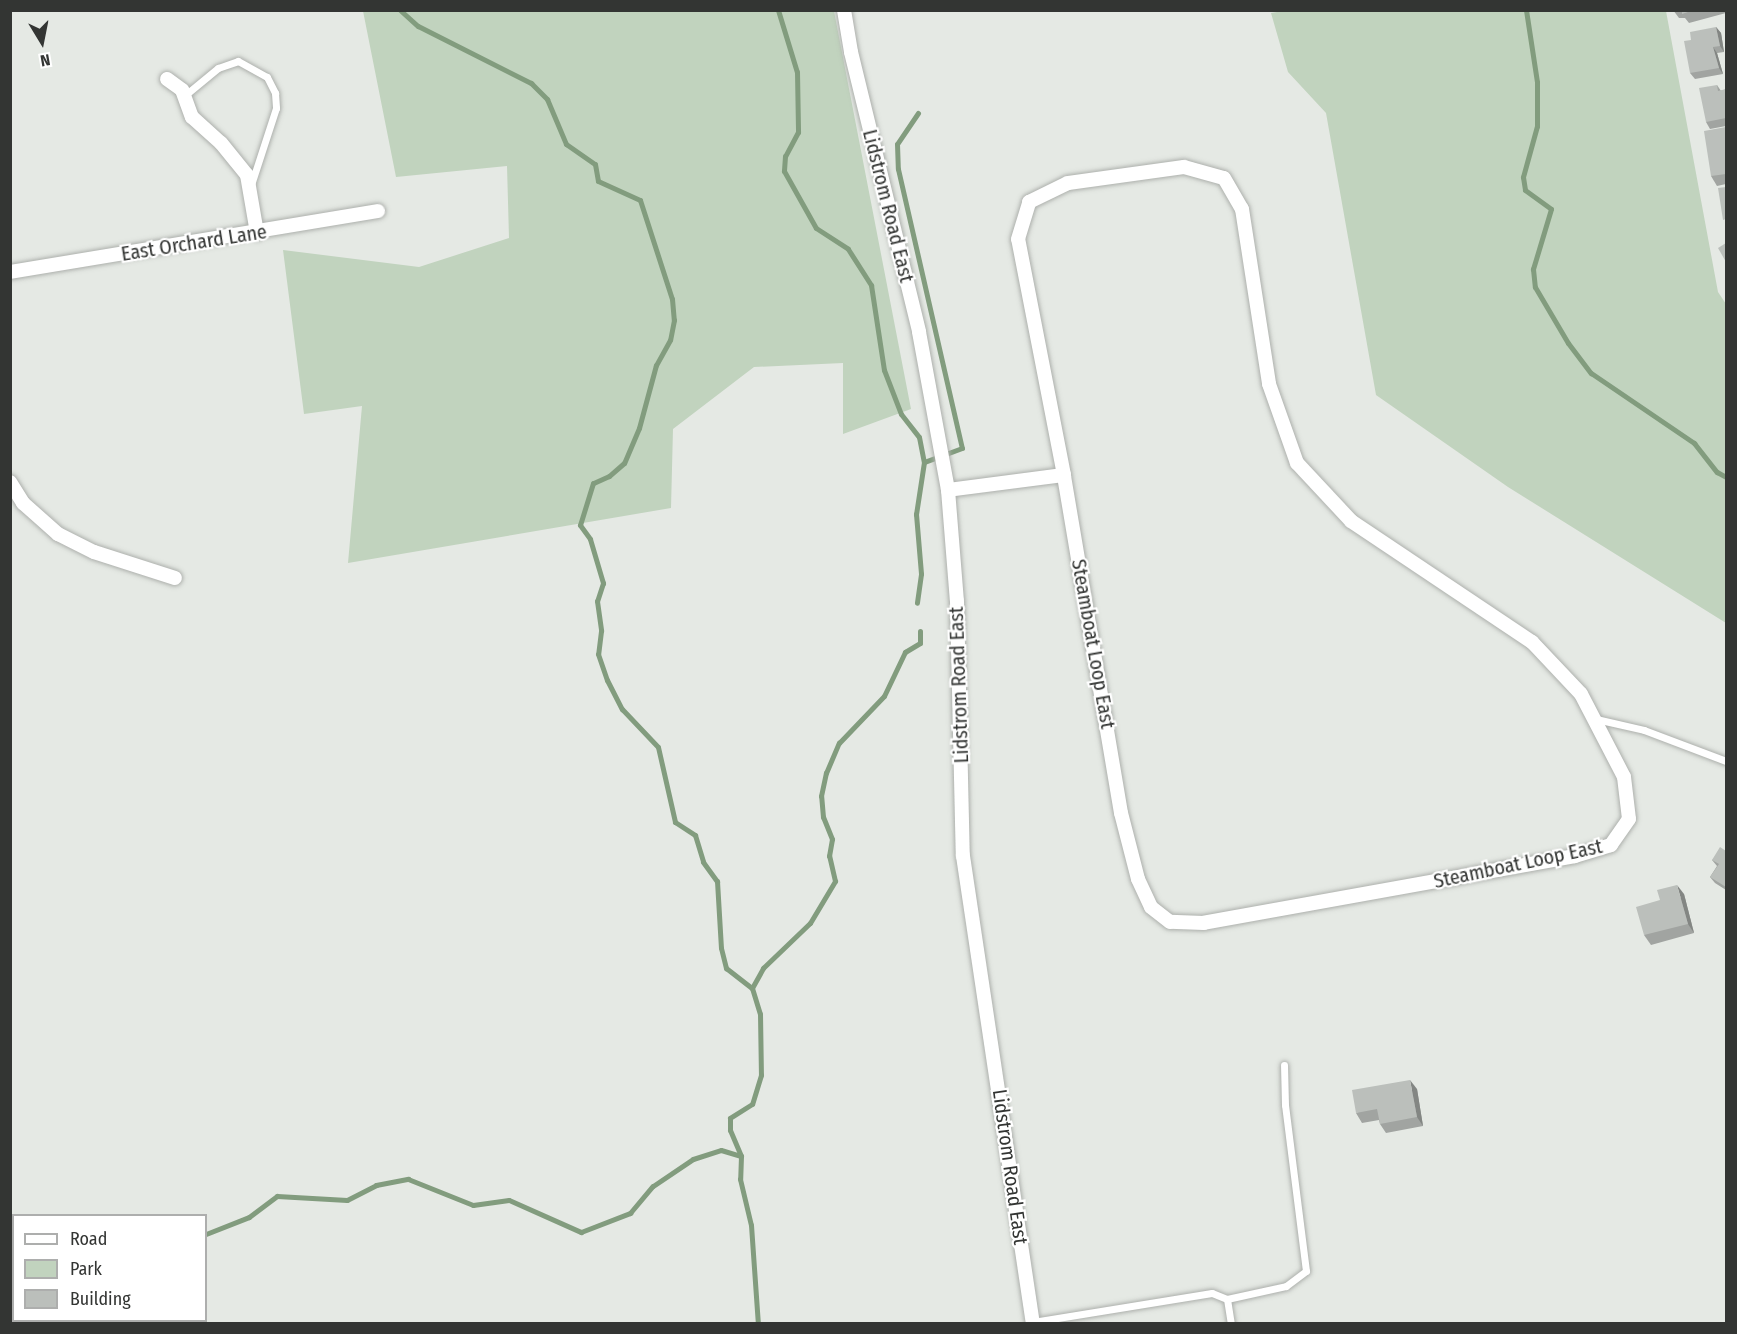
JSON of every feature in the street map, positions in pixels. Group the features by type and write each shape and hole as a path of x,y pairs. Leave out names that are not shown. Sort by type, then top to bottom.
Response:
{"street":[{"name":"Lidstrom Road East","path":"844,10 851,52 919,332 948,490 957,601 963,856 1033,1323"},
{"path":"167,79 184,96 192,117 221,143 247,176 257,233"},
{"name":"Steamboat Loop East","path":"1184,167 1224,178 1242,209 1269,384 1297,463 1351,521 1532,642 1581,694 1596,719 1624,777 1629,819 1611,845 1575,856 1204,923 1170,922 1151,906 1138,879 1121,813 1064,476 1018,239 1029,202 1068,183 1184,167"},
{"name":"East Orchard Lane","path":"10,272 257,233 378,211"},
{"path":"948,490 1064,476"},
{"path":"10,482 23,503 58,534 94,552 175,578"}],"lane":[{"path":"184,96 219,68 238,61 267,77 275,93 276,108 249,190"},
{"path":"1596,719 1644,730 1726,761"},
{"path":"1033,1323 1212,1293 1227,1299 1286,1286 1306,1271 1308,1262 1285,1105 1284,1065"},
{"path":"1227,1299 1231,1323"}],"green space":[{"path":"363,11 834,11 911,409 843,434 843,363 754,367 673,429 671,508 348,563 362,406 304,414 283,250 419,267 509,238 507,166 396,177"},
{"path":"1283,11 1666,11 1718,292 1726,304 1726,623 1508,487 1376,395 1326,113 1288,72 1271,13"}],"building":[{"path":"1682,10 1694,10 1682,14"},
{"path":"1716,27 1720,46 1713,47 1719,68 1690,73 1684,41 1691,40 1690,32"},
{"path":"1717,85 1718,91 1726,89 1726,118 1706,122 1699,88"},
{"path":"1726,127 1726,174 1711,176 1704,131"},
{"path":"1726,187 1726,219 1723,220 1718,188"},
{"path":"1726,243 1726,262 1718,248"},
{"path":"1720,847 1726,851 1726,887 1710,877 1719,864 1712,860"},
{"path":"1677,885 1688,924 1644,935 1636,907 1660,900 1657,890"},
{"path":"1410,1080 1417,1117 1380,1124 1377,1109 1356,1113 1352,1090"}],"waterway":[{"path":"400,10 418,26 531,83 547,99 566,144 595,164 598,181 640,200 672,299 674,320 670,340 656,365 639,428 624,463 609,476 593,483 580,525 590,539 603,583 597,601 601,631 598,654 607,680 622,709 658,747 675,822 695,835 703,862 717,881 721,948 726,968 752,988 760,1014 761,1075 752,1104 730,1118 730,1130 741,1156 740,1179 751,1225 758,1324"},
{"path":"778,10 797,72 798,132 785,156 784,171 816,228 848,249 871,285 884,370 901,414 919,437 924,462 916,514 921,574 917,603"},
{"path":"1526,10 1537,82 1537,126 1523,177 1525,190 1551,209 1533,269 1535,287 1568,343 1591,373 1694,443 1717,472 1726,477"},
{"path":"918,113 897,144 898,169 962,448 924,462"},
{"path":"752,988 763,968 810,923 835,881 829,856 832,839 823,817 821,796 826,773 839,743 884,696 905,652 920,643 920,631"},
{"path":"207,1234 249,1217 277,1196 347,1200 376,1185 408,1179 473,1205 509,1200 581,1232 630,1213 653,1186 693,1159 721,1150 741,1156"}]}
